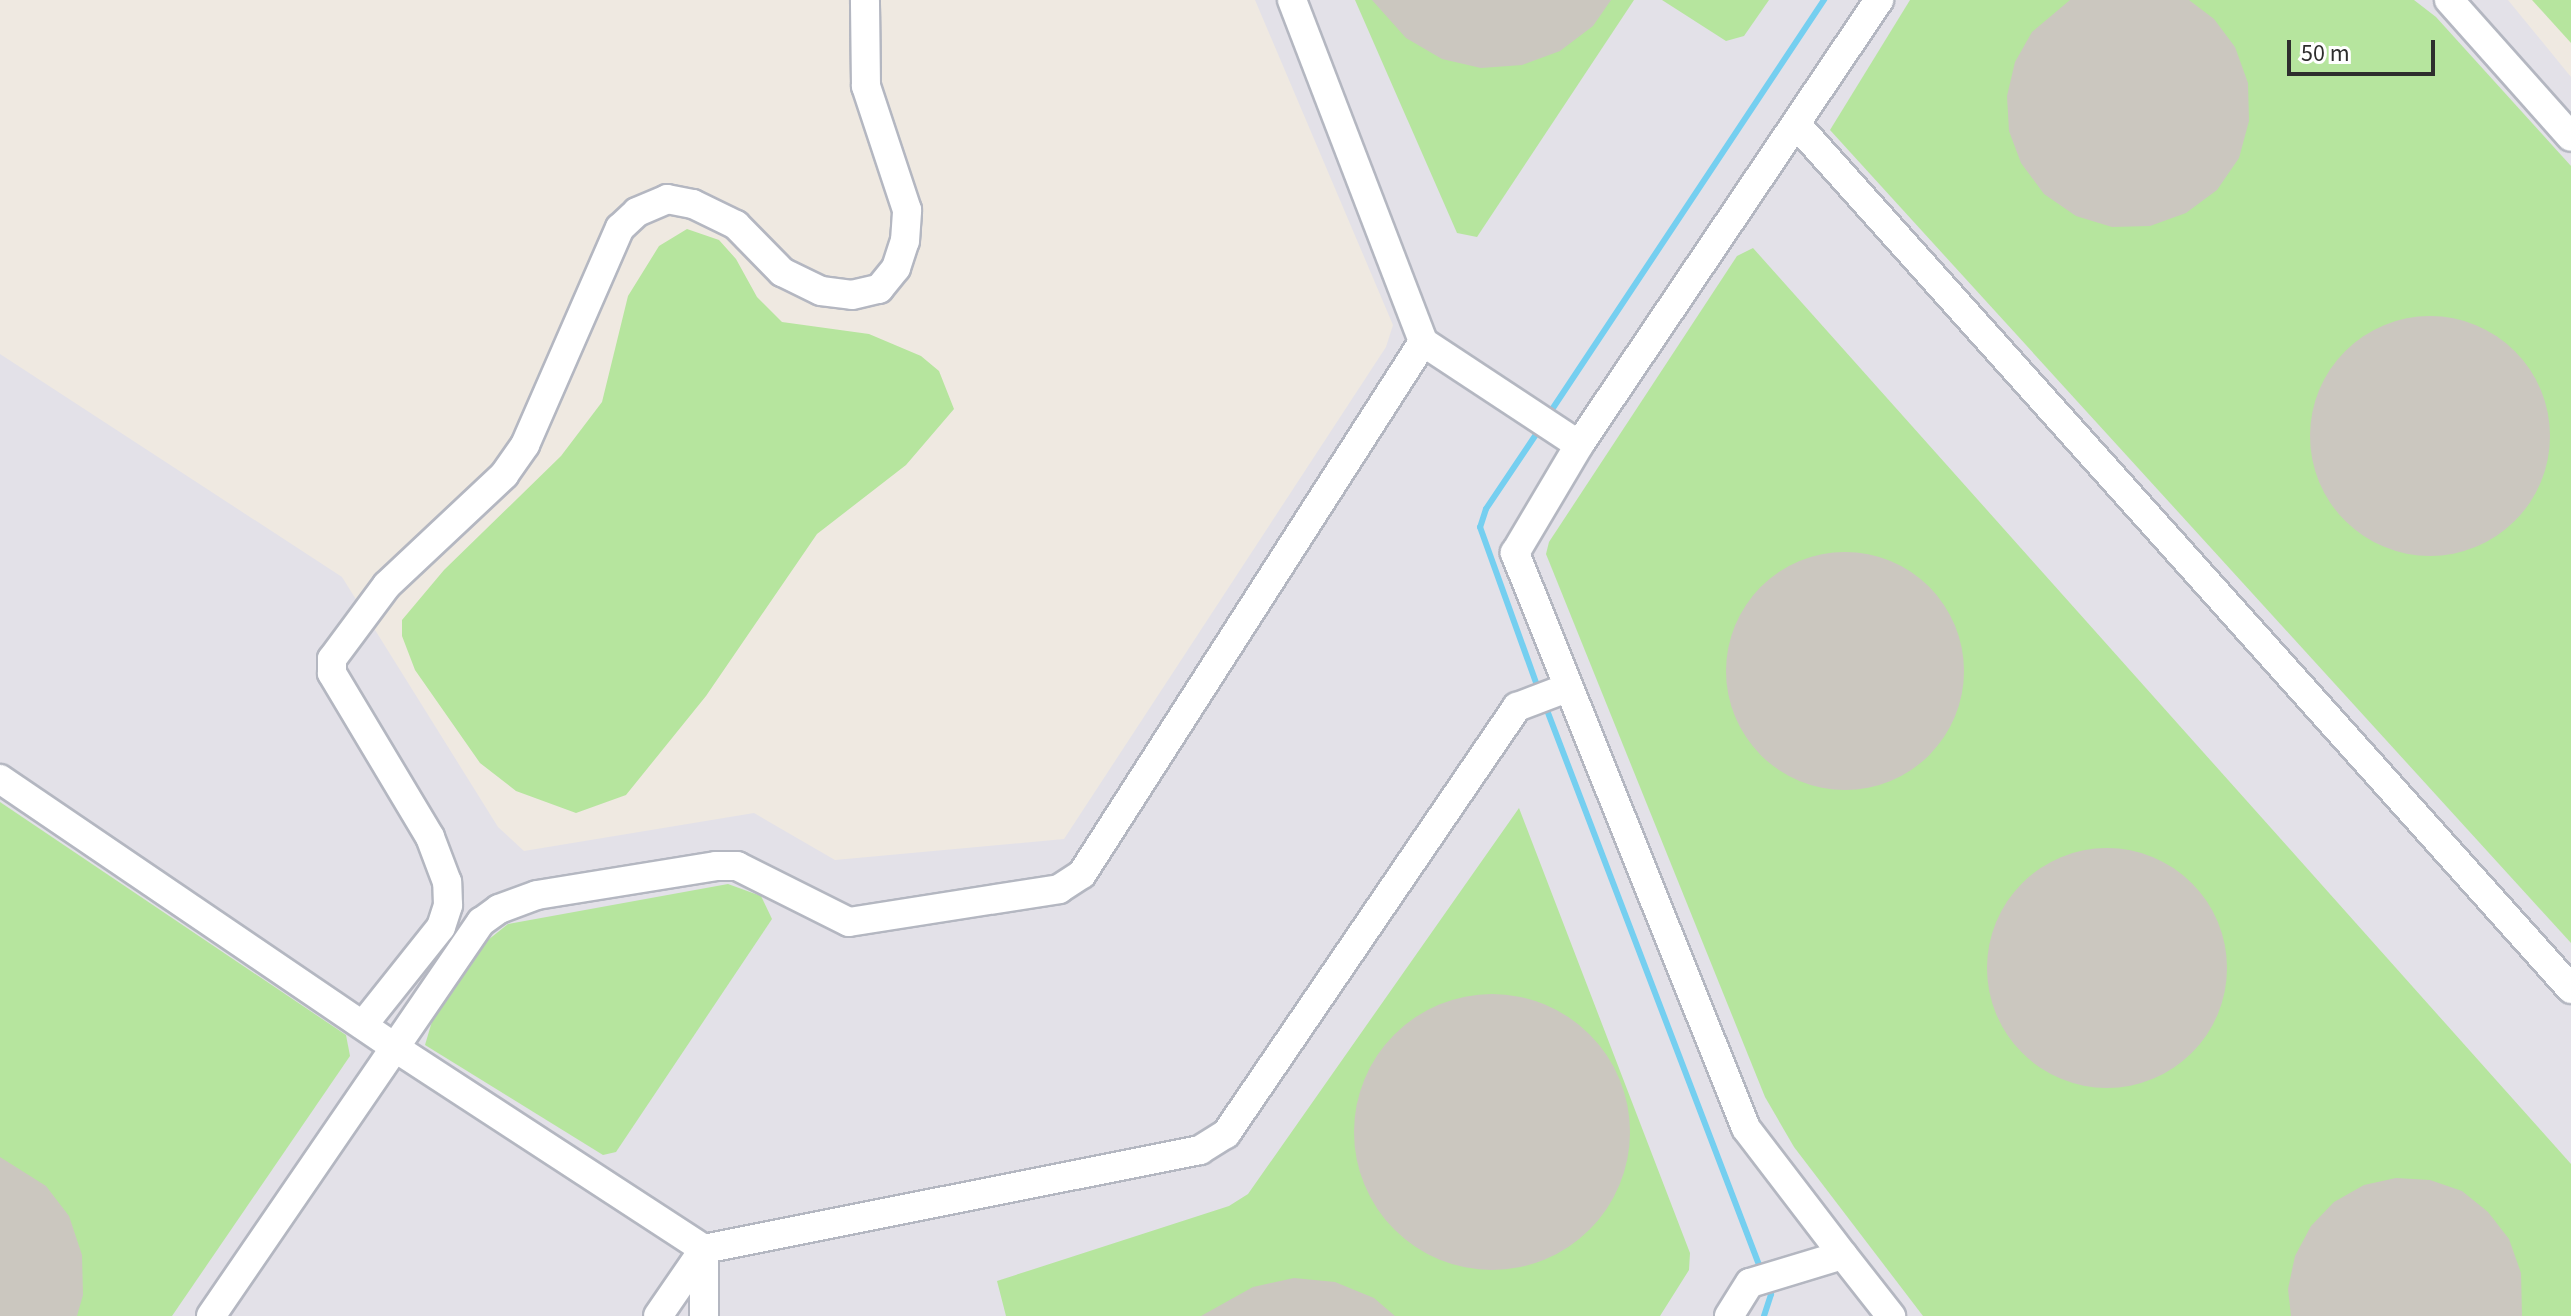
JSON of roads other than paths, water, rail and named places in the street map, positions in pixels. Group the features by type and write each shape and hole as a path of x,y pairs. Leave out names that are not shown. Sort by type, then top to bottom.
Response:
{"lane":[{"path":"363,1025 441,927 448,905 447,882 430,837 332,673 332,659 387,585 511,465 620,228 637,212 667,199 705,209 736,225 782,272 821,291 852,295 879,289 888,279 905,241 907,210 866,86 865,0"},
{"path":"1292,0 1423,342 1579,445"},
{"path":"1879,0 1579,445 1515,553 1746,1128 1891,1316"},
{"path":"2449,0 2571,137"},
{"path":"1797,125 2571,989"},
{"path":"211,1316 481,922 537,895 737,866 849,922 1059,889 1082,874 1423,342"},
{"path":"658,1316 704,1249 1200,1150 1226,1134 1517,707 1567,688"},
{"path":"0,779 394,1047 704,1249"},
{"path":"704,1249 704,1316"},
{"path":"1729,1316 1750,1283 1790,1268 1843,1255"}],"waterway":[{"path":"1547,417 1824,0"},
{"path":"1539,430 1486,509 1480,527 1539,691"},
{"path":"1545,705 1761,1270"},
{"path":"1764,1316 1771,1294 1767,1284"}]}
